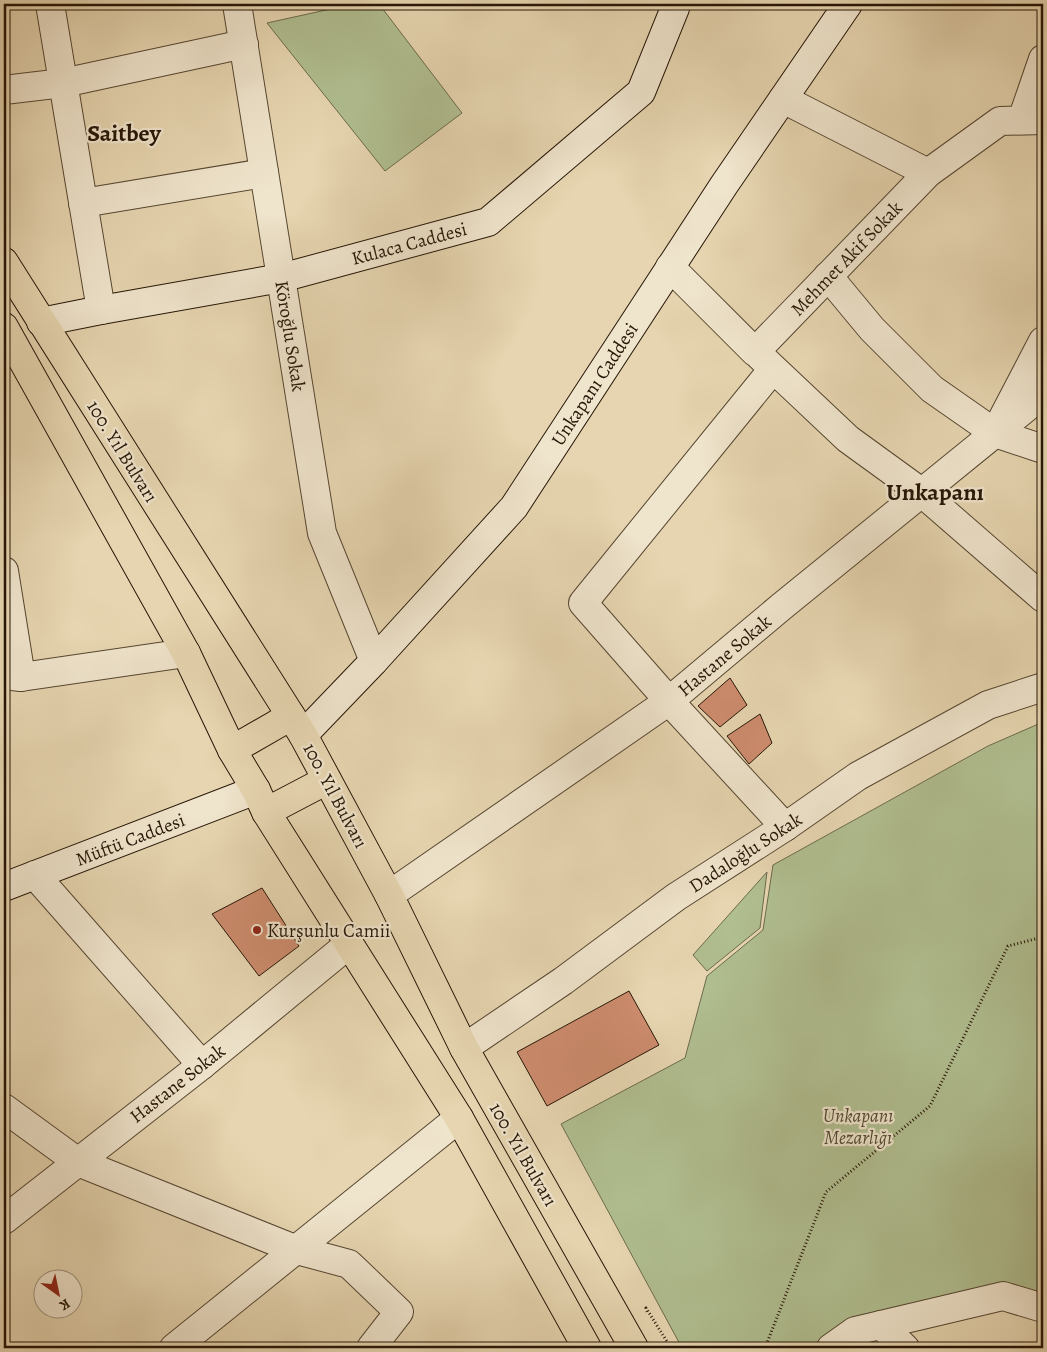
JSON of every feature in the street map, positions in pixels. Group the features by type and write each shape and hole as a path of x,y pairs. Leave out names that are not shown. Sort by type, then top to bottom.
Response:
{"main road":[{"name":"100. Yıl Bulvarı","path":"4,262 297,726 389,894 464,1048 634,1348"},
{"name":"100. Yıl Bulvarı","path":"7,341 186,653 232,750 261,801 459,1118 587,1348"},
{"path":"232,750 297,726"},
{"path":"261,801 327,780"}],"street":[{"path":"50,4 101,310"},
{"name":"Köroğlu Sokak","path":"237,4 322,533 374,661"},
{"name":"Kulaca Caddesi","path":"41,322 282,278 488,222 641,92 675,8 673,4"},
{"name":"Unkapanı Caddesi","path":"297,726 374,661 514,506 724,185 848,4"},
{"path":"4,90 63,83 244,44"},
{"path":"1032,120 1043,59"},
{"path":"783,99 928,173"},
{"name":"Mehmet Akif Sokak","path":"669,701 583,604 828,276 928,173 1000,121 1032,120"},
{"path":"83,203 264,173"},
{"path":"670,267 764,360 848,439 921,492 1043,598"},
{"path":"828,276 872,329 932,389 995,433 1043,449"},
{"path":"995,433 1043,341"},
{"name":"Hastane Sokak","path":"389,894 669,701 921,492 1043,394"},
{"path":"4,571 12,676 186,653"},
{"name":"Dadaloğlu Sokak","path":"464,1048 563,981 676,897 858,776 988,705 1043,687"},
{"path":"669,701 785,826"},
{"name":"Müftü Caddesi","path":"4,887 34,875 261,801"},
{"path":"34,875 202,1065"},
{"name":"Hastane Sokak","path":"4,1220 202,1065 349,944"},
{"path":"4,1108 78,1162 297,1250 349,1264 399,1312 371,1348"},
{"path":"174,1348 459,1118"},
{"path":"831,1348 854,1331 1003,1296 1043,1308"},
{"path":"881,1325 905,1348"}],"path":[{"path":"765,1348 826,1192 930,1106 1008,946 1043,937"}],"green space":[{"path":"353,4 379,4 462,113 385,171 267,23"},
{"name":"Unkapanı Mezarlığı","path":"1043,722 1043,1297 850,1322 813,1348 682,1348 561,1124 685,1058 707,976 763,930 773,865 988,746"},
{"path":"767,872 760,928 707,971 693,955"}],"building":[{"path":"730,678 747,705 720,727 698,706"},
{"path":"760,714 772,743 749,764 727,736"},
{"name":"Kurşunlu Camii","path":"262,888 299,946 259,976 212,914"},
{"path":"629,991 659,1045 547,1106 517,1052"}],"place":[{"name":"Kurşunlu Camii","path":"257,930"}],"district":[{"name":"Saitbey","path":"124,133"},
{"name":"Unkapanı","path":"935,492"}]}
